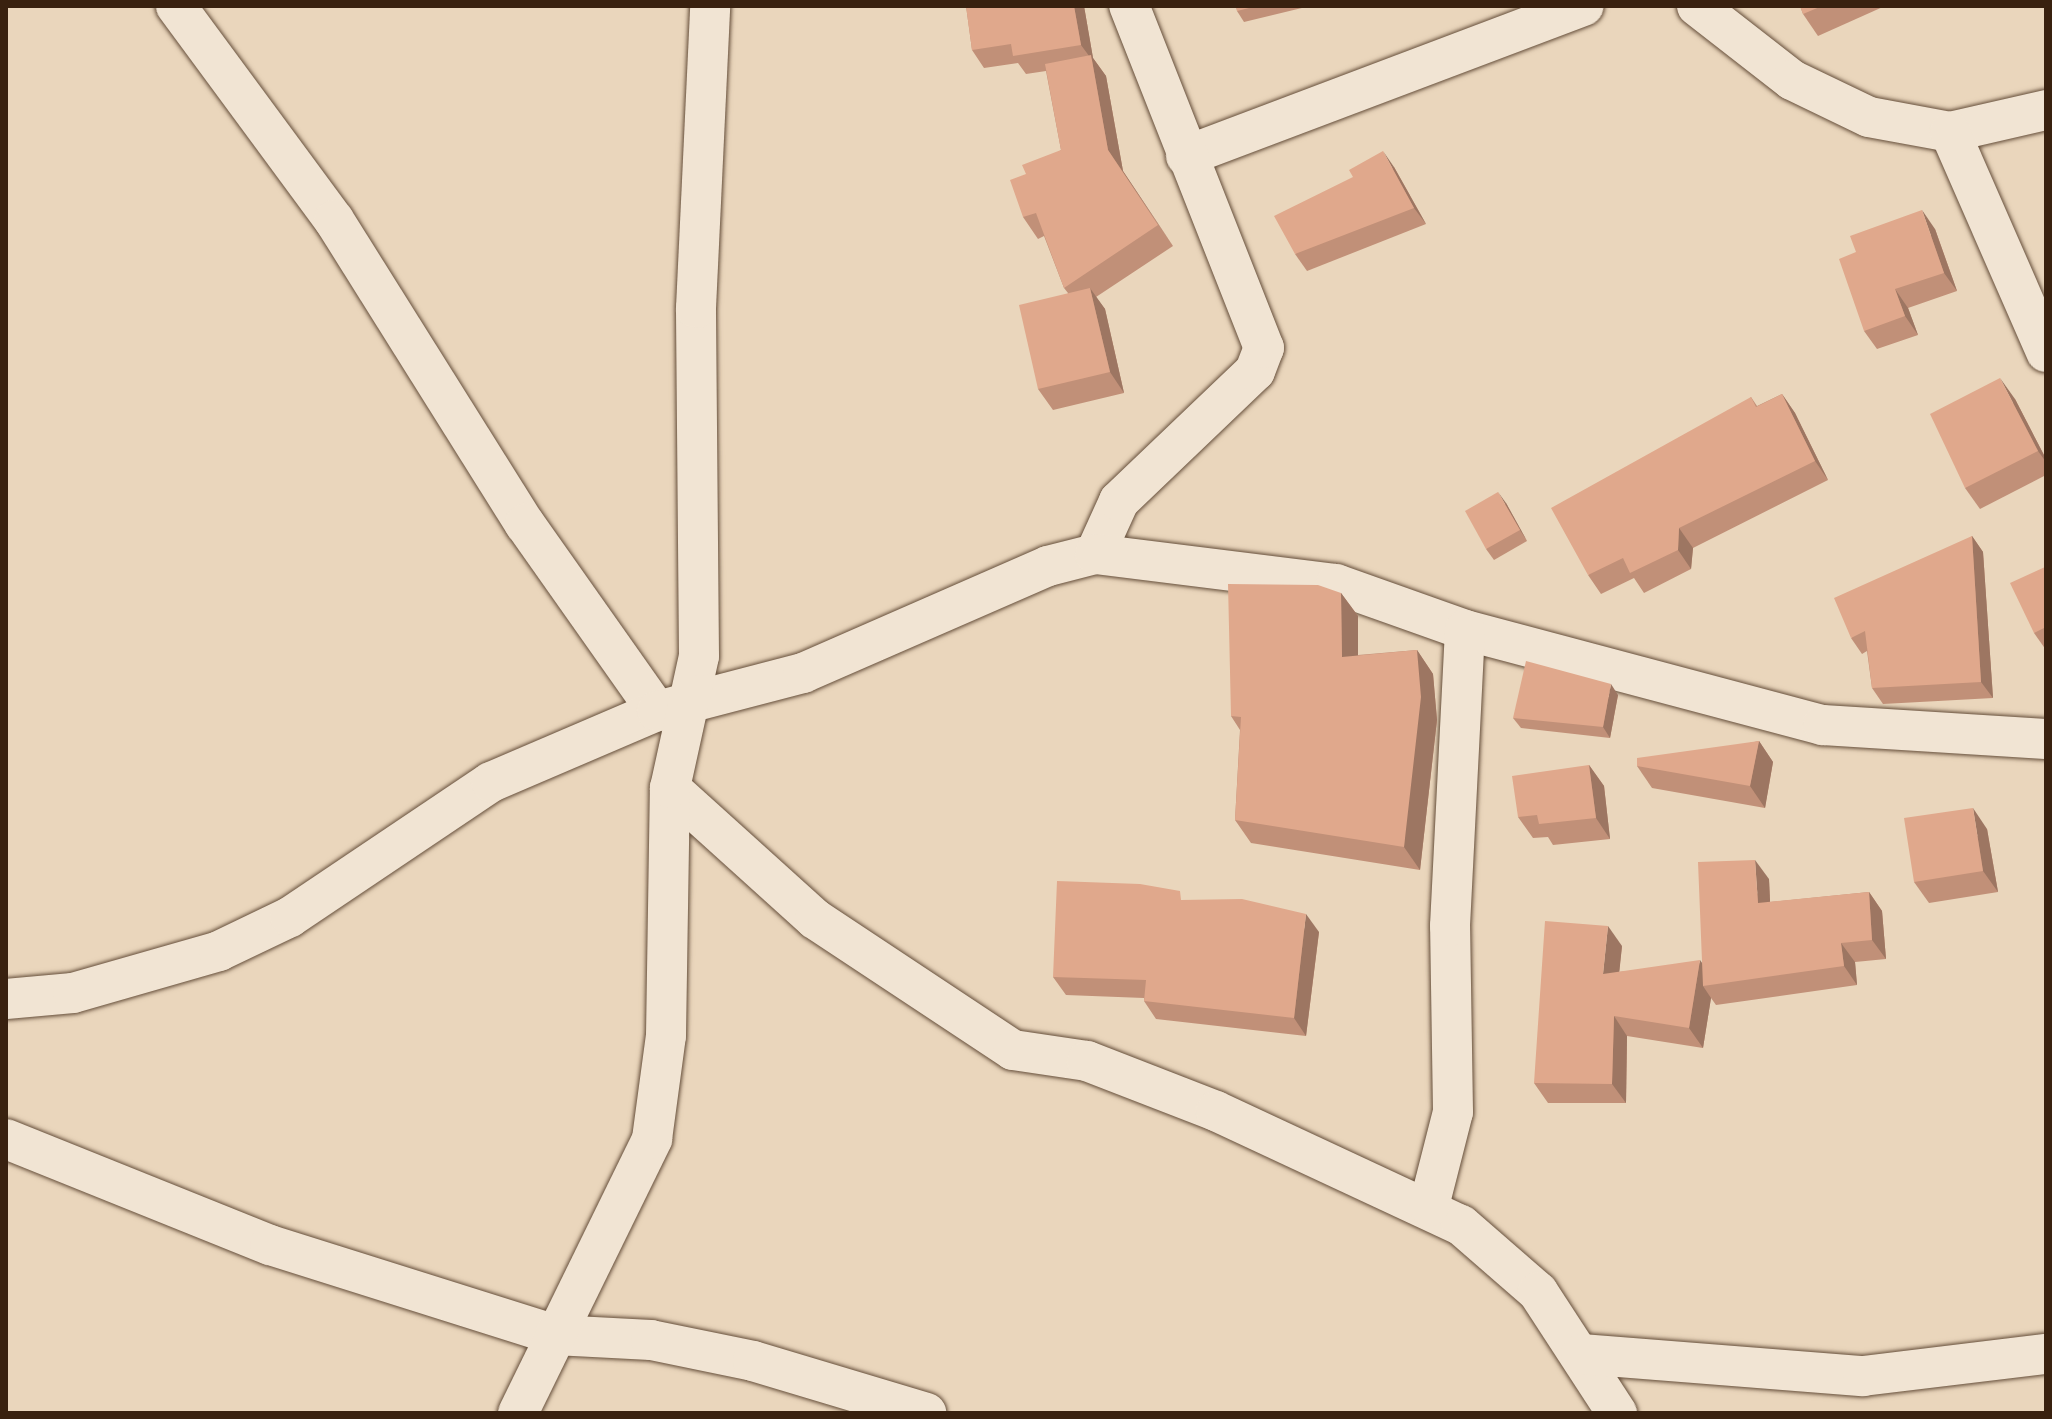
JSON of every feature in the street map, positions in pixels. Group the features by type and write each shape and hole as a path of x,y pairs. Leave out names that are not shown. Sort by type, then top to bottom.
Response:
{"street":[{"path":"176,6 334,220 525,524 674,706"},
{"path":"518,1413 555,1335 583,1291 652,1139 666,1036 674,706 699,656 696,308 710,6"},
{"path":"1095,554 1119,501 1255,371 1264,348 1129,6"},
{"path":"1186,156 1584,6"},
{"path":"1697,6 1792,80 1869,117 1950,132 2046,110"},
{"path":"1950,132 2046,352"},
{"path":"6,999 73,993 219,951 290,917 491,782 674,706 803,673 1048,566 1095,554 1336,584 1465,630 1823,725 2039,750"},
{"path":"1429,1206 1453,1112 1450,926 1465,630"},
{"path":"670,788 815,919 1013,1050 1087,1061 1429,1206 1538,1292 1617,1413"},
{"path":"6,1139 270,1245 555,1335 651,1340 753,1361 926,1413"},
{"path":"1581,1354 1863,1376 2046,1354"}],"building":[{"path":"966,6 1074,6 1081,45 1013,56 1011,44 972,50"},
{"path":"1236,6 1257,6 1237,11"},
{"path":"1800,6 1822,6 1803,14"},
{"path":"1091,55 1108,150 1158,225 1064,288 1036,213 1023,217 1010,180 1026,174 1022,165 1061,150 1045,64"},
{"path":"1383,151 1414,208 1295,254 1274,216 1353,177 1349,170"},
{"path":"1922,210 1944,273 1895,289 1905,316 1864,331 1839,259 1856,252 1850,236"},
{"path":"1090,288 1110,372 1038,389 1019,305"},
{"path":"2000,378 2038,451 1965,488 1930,414"},
{"path":"1782,394 1815,461 1679,528 1678,550 1630,573 1623,558 1588,575 1551,508 1751,397 1756,407"},
{"path":"1498,492 1520,530 1486,549 1465,511"},
{"path":"1972,536 1981,682 1872,688 1865,631 1851,638 1834,598"},
{"path":"2045,567 2046,627 2034,633 2010,583"},
{"path":"1228,584 1318,585 1341,593 1342,657 1417,650 1421,697 1404,847 1235,820 1241,717 1231,716"},
{"path":"1526,661 1611,684 1603,727 1513,718"},
{"path":"1759,741 1750,786 1637,766 1637,758"},
{"path":"1589,765 1596,818 1539,824 1537,815 1518,817 1512,776"},
{"path":"1973,808 1983,871 1914,882 1904,818"},
{"path":"1755,860 1758,903 1869,892 1872,940 1841,943 1844,966 1703,986 1698,862"},
{"path":"1057,881 1140,884 1180,891 1181,900 1242,899 1306,914 1294,1018 1144,1001 1146,980 1053,977"},
{"path":"1545,921 1608,926 1603,974 1700,960 1689,1028 1614,1016 1612,1084 1534,1083"}]}
